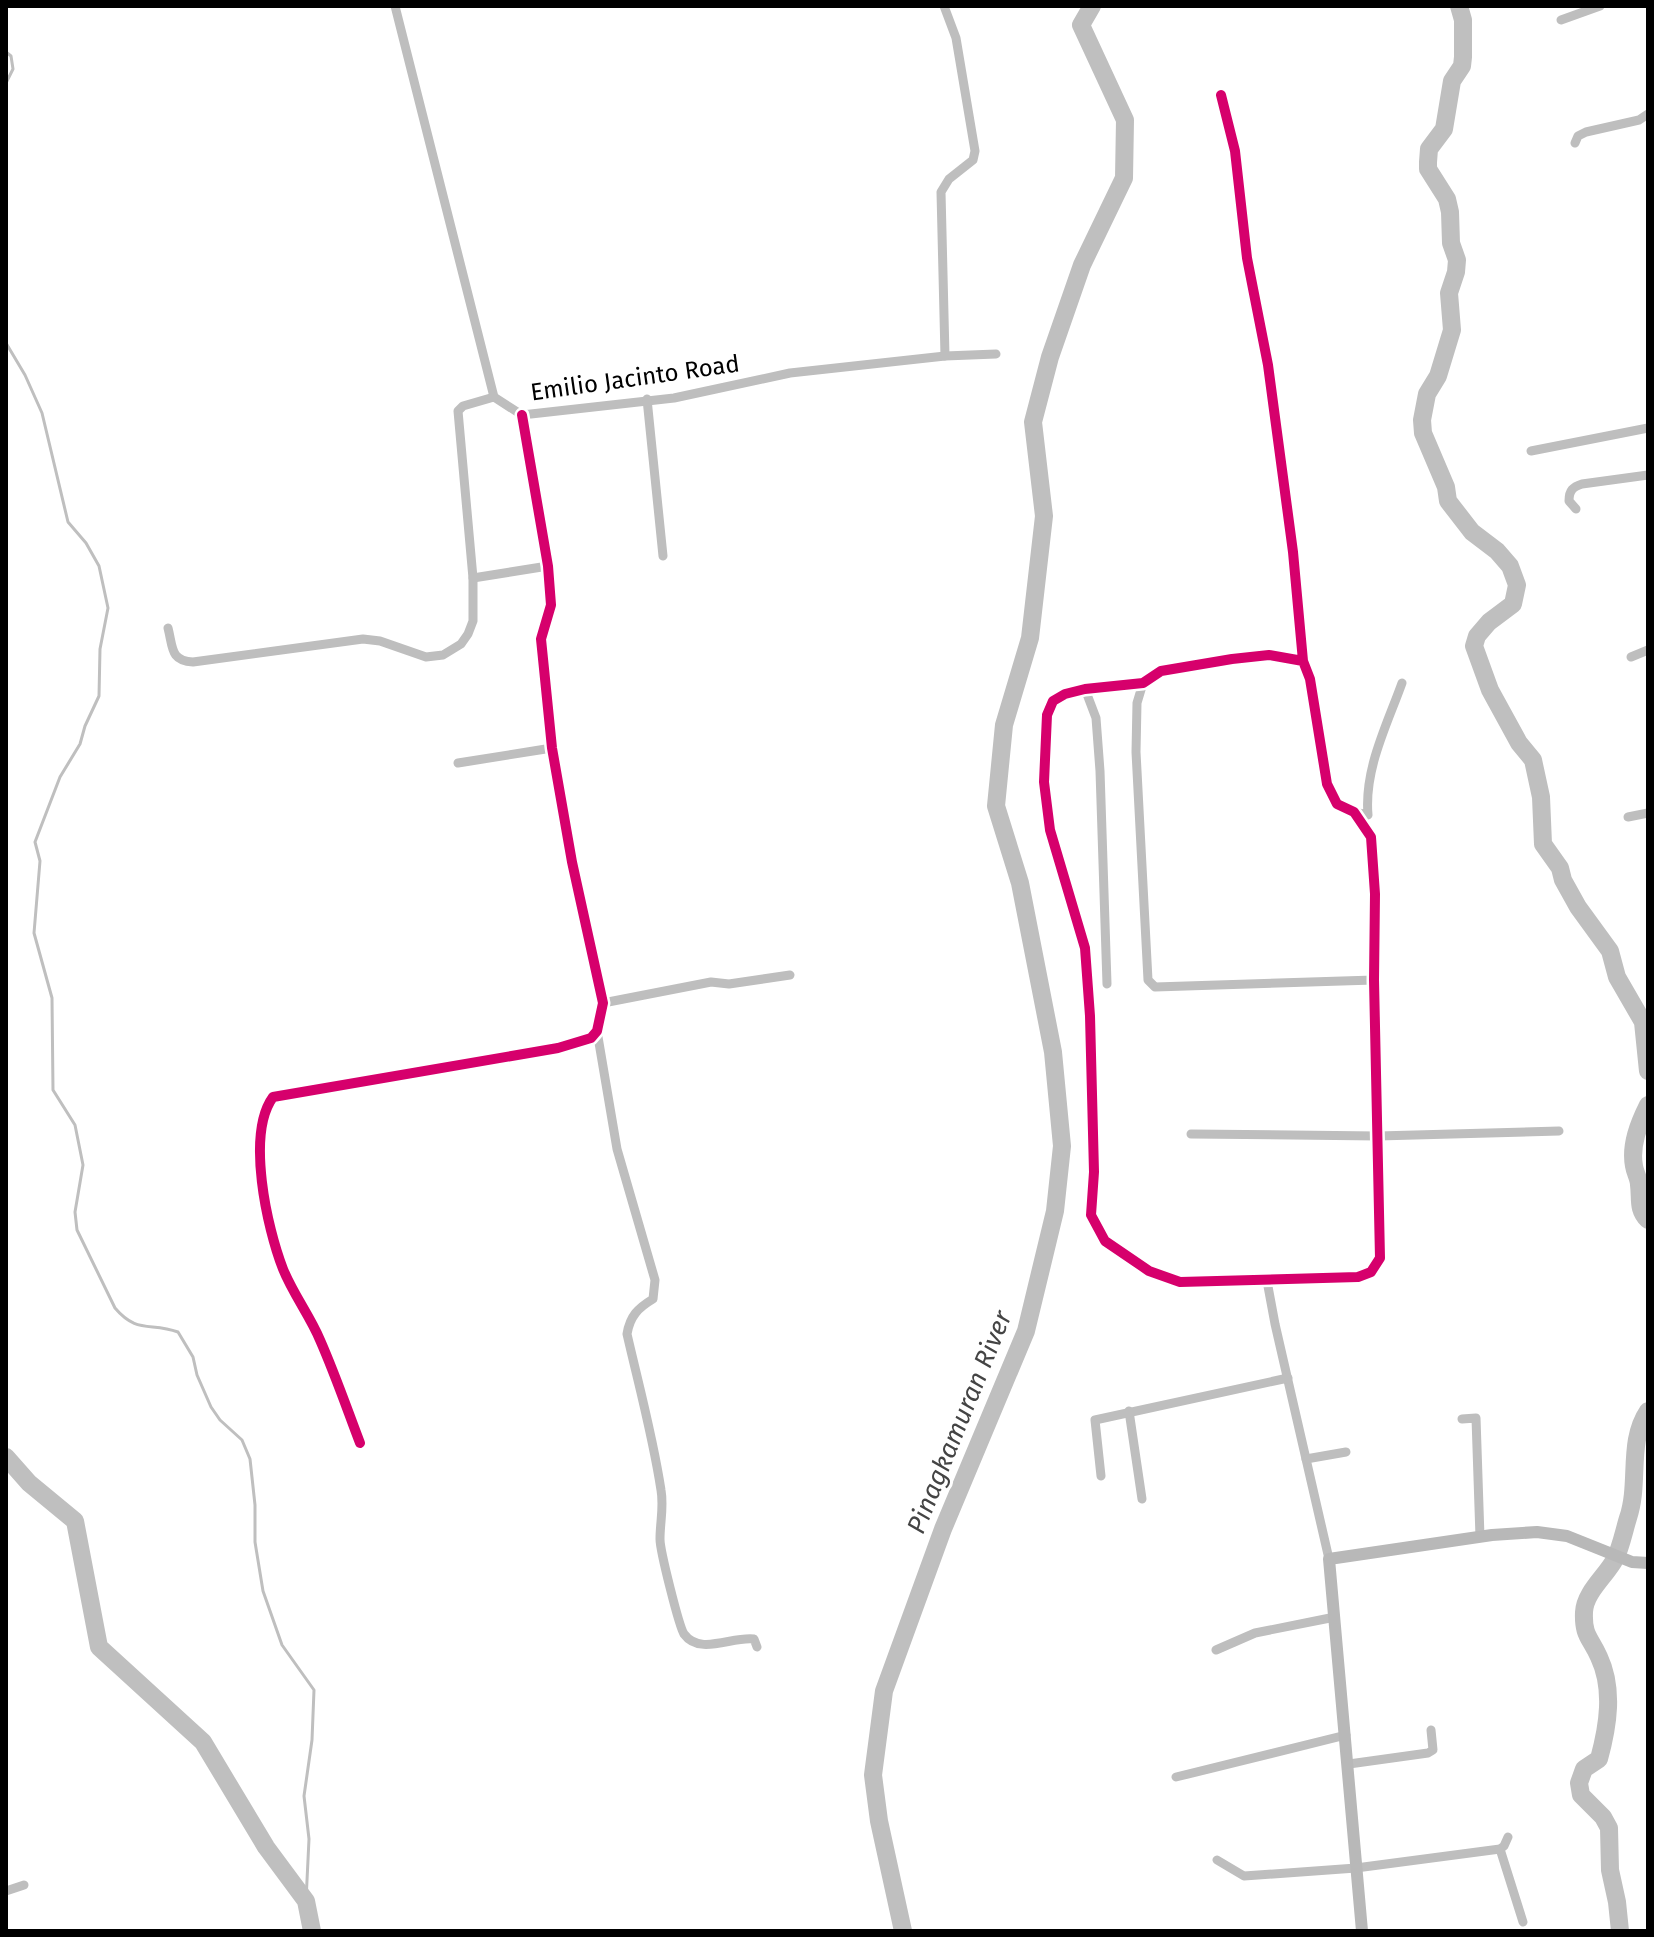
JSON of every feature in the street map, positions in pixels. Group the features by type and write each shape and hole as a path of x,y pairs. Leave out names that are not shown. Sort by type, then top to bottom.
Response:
{"street":[{"path":"168,628 175,657 181,662 363,639 380,641 426,657 443,655 461,644 473,621 473,578 458,411 463,406 494,397 395,6"},
{"path":"944,6 956,38 975,151 973,160 949,179 941,192 945,356"},
{"path":"1561,20 1600,6"},
{"path":"1221,95 1235,151 1247,258 1268,365 1293,552 1303,661 1310,679 1327,784 1337,804 1354,812 1368,815 1372,768 1402,683"},
{"path":"1575,143 1578,136 1586,132 1639,120 1648,114"},
{"name":"Emilio Jacinto Road","path":"494,397 522,415 674,398 790,373 945,356 996,354"},
{"path":"647,399 663,556"},
{"path":"522,415 548,566 551,605 541,639 552,748 572,862 603,1003 597,1031 617,1149 655,1280 653,1299 639,1307 629,1320 627,1334 657,1464 663,1503 660,1543 664,1564 684,1634 705,1645 743,1637 754,1639 757,1647"},
{"path":"1531,451 1648,428"},
{"path":"1576,509 1569,501 1573,487 1648,475"},
{"path":"473,578 548,566"},
{"path":"1631,657 1648,650"},
{"path":"1303,661 1269,655 1161,671 1143,683 1065,694 1053,701 1047,715 1044,782 1050,830 1085,948 1094,1172 1091,1215 1105,1241 1149,1271 1180,1282 1358,1277 1371,1272 1380,1258 1375,894 1371,837 1354,812"},
{"path":"1143,683 1137,703 1136,752 1148,980 1155,987 1374,980"},
{"path":"1085,689 1096,718 1100,771 1107,984"},
{"path":"458,763 552,748"},
{"path":"1628,817 1648,813"},
{"path":"603,1003 711,982 729,984 790,975"},
{"path":"360,1443 319,1338 283,1270 266,1208 259,1133 265,1108 273,1097 558,1048 591,1038 597,1031"},
{"path":"1191,1134 1378,1136 1559,1131"},
{"path":"1267,1281 1329,1559 1362,1931"},
{"path":"1101,1476 1093,1423 1102,1417 1288,1378"},
{"path":"1129,1411 1142,1499"},
{"path":"1462,1419 1476,1418 1480,1537"},
{"path":"1306,1459 1346,1452"},
{"path":"1329,1559 1537,1532 1567,1536 1632,1562 1648,1563"},
{"path":"1216,1650 1255,1633 1335,1617"},
{"path":"1349,1764 1428,1753 1433,1750 1431,1730"},
{"path":"1176,1777 1346,1735"},
{"path":"1217,1860 1244,1876 1356,1868 1500,1849 1508,1837"},
{"path":"1500,1849 1523,1922"},
{"path":"6,1891 24,1885"}],"waterway":[{"name":"Pinagkamuran River","path":"903,1931 879,1821 873,1775 884,1691 943,1529 1026,1331 1055,1211 1062,1146 1053,1052 1020,883 996,806 1004,725 1030,638 1044,516 1033,422 1050,357 1082,265 1124,178 1125,120 1081,25 1092,6"},
{"path":"1459,6 1463,20 1462,66 1452,81 1444,129 1429,149 1428,162 1428,169 1447,199 1451,243 1457,260 1449,293 1452,330 1438,376 1427,394 1423,433 1446,487 1448,501 1472,532 1497,551 1510,566 1517,585 1513,604 1489,622 1477,636 1474,646 1490,690 1519,743 1533,760 1541,797 1543,844 1560,868 1578,907 1610,951 1617,977 1643,1022 1648,1071"},
{"path":"6,52 11,56 13,69 6,83"},
{"path":"6,343 42,413 68,522 86,543 99,566 108,608 100,649 99,696 80,744 60,777 35,842 40,861 34,933 52,998 53,1090 75,1125 83,1165 75,1212 77,1230 115,1308 137,1324 178,1332 193,1357 211,1407 242,1440 250,1459 255,1542 263,1591 282,1645 314,1690 312,1740 304,1796 309,1839 306,1901"},
{"path":"1648,1105 1633,1150 1641,1208 1648,1220"},
{"path":"1620,1931 1610,1870 1609,1828 1603,1817 1581,1795 1579,1783 1584,1769 1599,1759 1608,1708 1604,1669 1586,1632 1584,1612 1588,1598 1615,1559 1621,1544 1631,1505 1638,1436 1648,1411"},
{"path":"6,1457 29,1483 75,1521 99,1647 203,1742 266,1847 306,1901 312,1931"}],"cycle path":[{"path":"1221,95 1235,151 1247,258 1268,365 1293,552 1303,661 1310,679 1327,784 1337,804 1354,812 1371,837 1375,894 1380,1258 1371,1272 1358,1277 1180,1282 1149,1271 1105,1241 1091,1215 1094,1172 1085,948 1050,830 1044,782 1047,715 1053,701 1065,694 1143,683 1161,671 1269,655 1303,661"},
{"path":"360,1443 320,1340 283,1269 271,1230 260,1157 265,1113 273,1097 558,1048 591,1038 597,1031 603,1003 572,862 552,748 541,639 551,605 548,566 522,415"}]}
